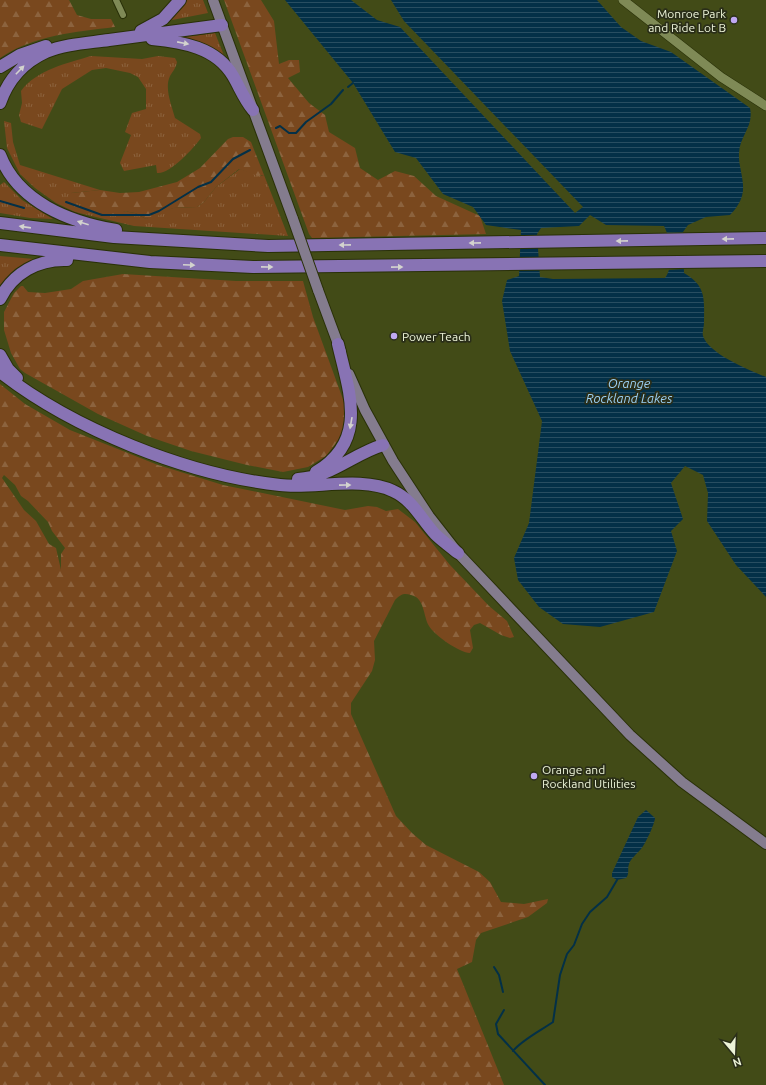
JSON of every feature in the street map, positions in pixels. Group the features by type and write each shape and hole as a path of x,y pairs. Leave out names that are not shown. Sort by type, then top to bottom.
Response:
{"highway":[{"path":"0,103 6,89 17,73 28,63 47,52 67,46 136,34 154,26 163,19 180,0"},
{"path":"0,66 20,55 55,43 136,34 221,22"},
{"path":"136,34 191,45 212,54 228,69 253,110"},
{"path":"0,155 9,174 18,186 32,198 56,212 91,225 153,235 176,242"},
{"path":"0,223 70,233 176,242 294,246 766,238"},
{"path":"0,245 150,262"},
{"path":"0,299 8,286 19,274 32,266 59,260 96,263 150,262 280,268 766,261"},
{"path":"301,483 333,459 345,443 349,431 352,416 352,402 338,344"},
{"path":"0,355 8,369 29,386 61,405 114,432 166,452 216,467 274,479 301,483 373,486 392,491 410,502 435,534 458,553"},
{"path":"0,372 29,392 71,417 148,452 198,468 245,479 280,485 301,483 309,478 328,473 383,445"}],"main road":[{"path":"212,0 359,398 383,445 429,516 458,553 630,735 682,782 766,844"}],"street":[{"path":"116,0 123,15"},
{"path":"623,0 721,77 766,106"}],"green space":[{"path":"0,0 69,0 77,15 91,19 111,19 115,27 70,33 41,39 13,50 0,58"},
{"path":"185,0 203,0 208,13 167,21"},
{"path":"224,0 261,0 274,21 279,64 289,60 299,60 300,72 288,78 309,103 325,115 329,132 355,148 360,168 378,180 395,171 414,176 436,196 480,216 486,234 312,238 309,234"},
{"path":"215,33 225,58 177,38"},
{"path":"91,56 142,59 158,56 175,58 177,64 168,81 168,91 175,118 200,134 201,138 187,154 168,170 157,173 156,165 124,171 120,163 131,135 125,132 132,113 146,109 146,89 138,77 130,73 106,68 92,70 62,89 42,129 21,122 19,115 22,103 21,91 27,84 53,68"},
{"path":"4,121 11,123 13,142 20,165 100,190 71,193 123,211 135,213 146,219 173,208 197,207 204,202 216,187 240,169 261,176 264,175 288,236 134,226 75,212 56,203 35,188 20,174 7,148"},
{"path":"233,137 243,137 251,142 264,175 258,176 239,169 216,187 204,202 197,207 173,208 160,215 146,219 135,213 91,208 76,200 71,193 100,190 120,193 139,192 177,182 200,168 228,139"},
{"path":"4,182 22,200 53,219 30,218 0,213 0,185"},
{"path":"0,256 34,259 15,269 0,285"},
{"path":"123,274 236,281 303,281 313,317 344,402 345,415 343,430 339,439 326,456 308,467 283,472 191,451 147,436 98,414 20,369 11,353 4,330 4,312 14,293 21,286 23,286 28,292 45,293 71,289 83,281"},
{"path":"0,384 25,404 70,430 158,465 223,485 345,510 368,506 377,507 386,511 398,509 415,522 450,565 489,606 507,621 514,637 510,638 501,635 480,623 474,625 470,630 473,648 470,653 460,650 448,643 432,630 427,622 421,603 416,597 409,594 401,595 395,600 374,641 375,660 372,671 351,703 351,714 396,816 412,833 426,845 479,872 490,882 501,902 524,904 548,899 547,903 528,917 481,933 476,940 472,962 457,969 504,1085 0,1085","holes":["4,475 15,485 21,496 28,501 48,522 52,531 65,548 61,554 61,570 56,548 49,544 36,521 24,510 2,478"]}],"water":[{"name":"Orange Rockland Lakes","path":"285,0 351,0 377,20 400,27 575,213 583,207 404,21 391,0 597,0 621,27 641,41 671,52 750,108 751,115 749,126 742,141 739,153 743,180 741,199 730,215 706,217 688,225 683,232 684,273 697,283 703,294 703,336 707,343 730,361 766,377 766,597 736,565 707,521 708,493 703,475 685,466 671,483 683,519 671,531 677,551 654,612 600,627 563,624 539,607 518,580 514,558 529,523 542,421 510,351 502,301 507,280 519,276 521,230 486,225 473,207 443,194 416,158 395,152 353,83","holes":["590,215 606,225 664,226 670,245 670,267 665,278 553,279 540,277 537,234 541,228 579,226"]},
{"path":"646,810 655,818 652,829 643,847 630,862 626,878 617,880 612,877 612,873 638,817"}],"pier":[{"path":"666,233 685,233 687,269 667,270"}],"waterway":[{"path":"348,87 353,83"},
{"path":"276,128 280,126 289,133 296,133 306,122 331,104 343,90"},
{"path":"66,202 102,215 149,215 159,211 198,187 211,182 233,159 250,150"},
{"path":"0,201 24,208"},
{"path":"513,1051 526,1039 553,1022 560,975 567,954 574,945 582,924 590,912 607,897 617,880"},
{"path":"494,967 499,975 503,992"},
{"path":"504,1010 496,1024 498,1034 545,1085"}],"place":[{"name":"Monroe Park and Ride Lot B","path":"734,20"},
{"name":"Power Teach","path":"394,336"},
{"name":"Orange and Rockland Utilities","path":"534,776"}]}
